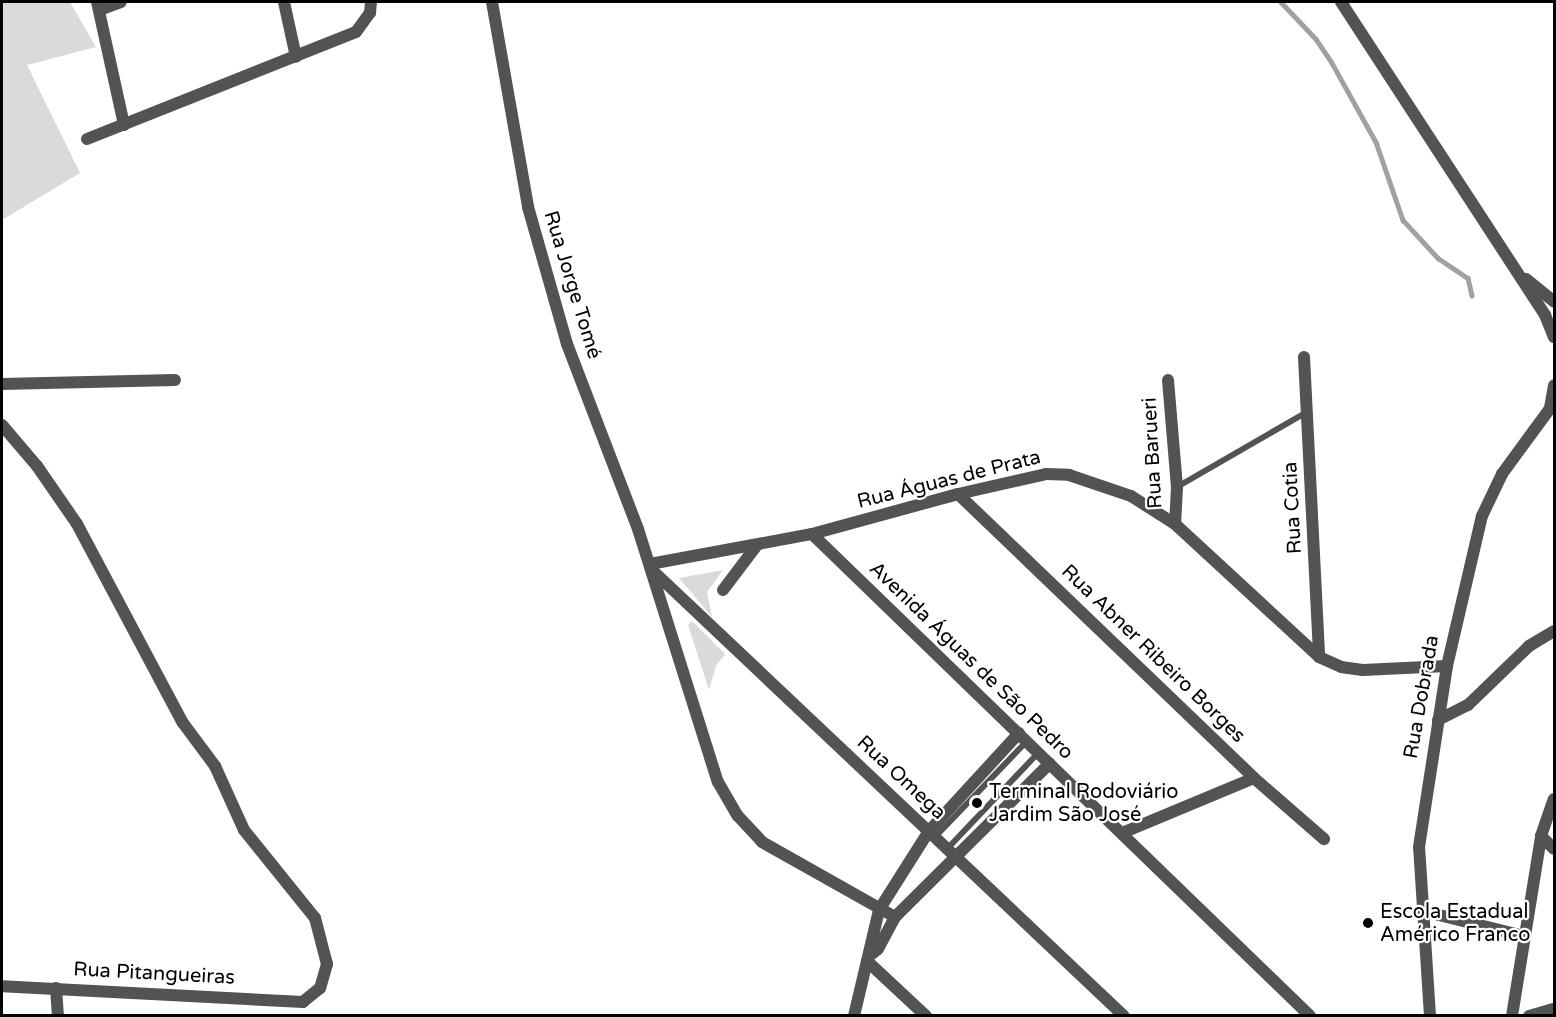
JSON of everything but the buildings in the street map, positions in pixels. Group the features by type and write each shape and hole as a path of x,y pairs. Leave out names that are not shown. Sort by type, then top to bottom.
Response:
{"street":[{"path":"120,2 98,6 124,126"},
{"path":"284,2 296,57"},
{"path":"87,139 356,32 370,13 371,2"},
{"name":"Rua Jorge Tomé","path":"492,2 528,207 567,344 650,567 718,782 738,816 780,855 895,917"},
{"path":"1341,2 1545,315 1554,337"},
{"path":"1515,270 1554,302"},
{"name":"Rua Cotia","path":"1304,357 1319,657"},
{"path":"2,384 175,380"},
{"name":"Rua Barueri","path":"1168,380 1178,487 1175,524"},
{"name":"Rua Dobrada","path":"1430,1016 1419,847 1421,809 1446,666 1482,516 1502,474 1552,405 1554,385"},
{"name":"Rua Pitangueiras","path":"2,425 38,466 77,524 183,723 215,766 244,830 315,918 324,944 325,976 320,988 303,1002 2,986"},
{"name":"Rua Águas de Prata","path":"650,567 812,534 958,494 1046,474 1069,475 1131,496 1175,524 1319,657 1341,668 1363,670 1446,666"},
{"name":"Rua Abner Ribeiro Borges","path":"958,494 1254,778 1324,839"},
{"name":"Avenida Águas de São Pedro","path":"812,534 1310,1016"},
{"path":"723,590 757,545"},
{"name":"Rua Omega","path":"650,567 1124,1016"},
{"path":"1438,720 1468,705 1529,646 1554,633"},
{"path":"854,1016 868,959 868,945 879,910 932,834 1023,737"},
{"path":"868,959 878,949 895,917 1050,763"},
{"path":"1122,832 1254,778"},
{"path":"1512,1016 1523,936 1541,836 1554,799"},
{"path":"1541,836 1554,849"},
{"path":"1423,911 1523,936"},
{"path":"868,959 926,1016"},
{"path":"56,988 57,1016"},
{"path":"1529,1016 1554,1009"}],"lane":[{"path":"1178,487 1308,412"},
{"path":"947,849 1039,752"}],"shaded area":[{"path":"2,2 70,2 96,47 27,65 80,173 2,220"},
{"path":"723,570 707,592 712,617 679,578"},
{"path":"692,621 725,654 716,666 709,690 688,625"}],"waterway":[{"path":"1281,2 1316,39 1332,63 1376,142 1403,220 1438,258 1468,278 1472,296"}],"place":[{"name":"Terminal Rodoviário Jardim São José","path":"977,803"},
{"name":"Escola Estadual Américo Franco","path":"1368,923"}]}
